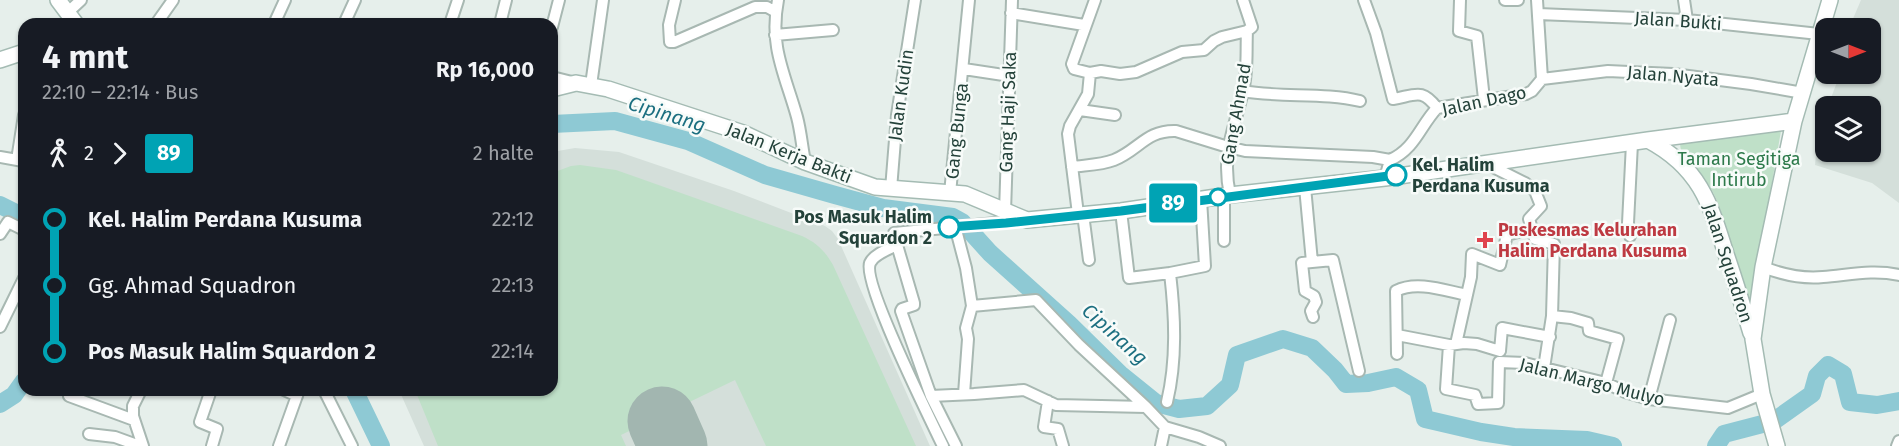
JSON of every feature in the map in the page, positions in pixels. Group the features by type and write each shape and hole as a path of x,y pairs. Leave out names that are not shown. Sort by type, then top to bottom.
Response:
{"street":[{"path":"70,17 81,0"},
{"path":"160,18 173,0"},
{"path":"277,18 285,0"},
{"path":"347,18 355,0"},
{"path":"452,18 458,0"},
{"path":"502,18 506,0"},
{"path":"554,18 559,0"},
{"path":"583,84 603,0"},
{"path":"675,0 670,18 670,42 755,7 767,7 776,12"},
{"path":"778,0 775,35 779,63 799,123 805,162"},
{"name":"Jalan Kudin","path":"891,189 897,115 915,0"},
{"name":"Gang Bunga","path":"950,192 969,0"},
{"name":"Gang Haji Saka","path":"1005,212 1012,0"},
{"path":"1095,0 1084,26 1072,66 1074,69 1090,73 1136,72 1182,52 1204,50 1222,37 1247,31"},
{"name":"Gang Ahmad","path":"1224,241 1228,147 1243,91 1247,31 1252,26 1243,0"},
{"path":"1364,0 1376,33 1393,99 1425,95 1437,108"},
{"path":"1460,0 1460,31 1477,36 1484,99"},
{"path":"1505,0 1518,0"},
{"path":"1537,0 1542,79"},
{"path":"1684,0 1687,20"},
{"path":"1824,18 1830,0"},
{"path":"1011,13 1084,26"},
{"name":"Jalan Bukti","path":"1538,14 1687,20 1815,34"},
{"path":"775,35 833,30"},
{"path":"1775,439 1763,397 1753,339 1763,267 1794,121 1815,49"},
{"path":"0,60 18,54"},
{"path":"963,69 1010,76"},
{"name":"Jalan Nyata","path":"1542,79 1608,71 1673,74 1803,93"},
{"path":"1089,260 1068,134 1088,94 1090,73"},
{"path":"558,78 583,84"},
{"name":"Jalan Dago","path":"1390,160 1411,146 1437,108 1526,94 1532,91 1542,79"},
{"path":"558,88 583,84"},
{"name":"Jalan Kerja Bakti","path":"583,84 716,124 754,138 805,162 875,187 950,192 979,199 1027,220"},
{"path":"1243,91 1266,95 1345,98 1360,101"},
{"path":"1080,110 1114,115"},
{"path":"956,446 931,396 901,311 914,303 894,233 1121,211 1201,199 1385,178 1794,121"},
{"path":"1072,167 1111,162 1146,138 1169,130 1228,147 1256,152 1373,157 1390,160 1385,178"},
{"name":"Jalan Squadron","path":"1648,140 1667,150 1687,168 1702,187 1713,209 1753,339"},
{"path":"1630,236 1628,223 1633,167 1632,143"},
{"path":"0,157 18,160"},
{"path":"1486,164 1525,183 1535,191 1541,206 1529,219 1532,228 1536,239 1554,244 1552,316 1544,368"},
{"path":"1305,187 1312,262"},
{"path":"1121,211 1129,279 1170,273 1205,266 1201,199"},
{"path":"0,234 8,222 18,227"},
{"path":"957,226 972,306 966,328 968,339 964,394"},
{"path":"1453,345 1467,295 1472,254 1500,265 1507,235 1532,228"},
{"path":"897,245 876,256 870,263 869,269 876,298 942,446"},
{"path":"1313,317 1311,312 1316,303 1314,297 1305,291 1302,263 1333,260 1359,371"},
{"path":"1763,267 1794,275 1822,278 1855,273 1884,272 1899,275"},
{"path":"1167,402 1172,384 1174,357 1170,273"},
{"path":"0,327 4,308 18,287"},
{"path":"1397,354 1396,291 1407,287 1418,287 1467,295"},
{"path":"972,306 1036,300 1079,345 1165,427 1220,446"},
{"path":"1552,316 1580,320 1588,323 1588,331 1618,339 1606,383"},
{"path":"1649,399 1670,320"},
{"path":"1500,356 1502,328 1550,337"},
{"path":"1397,335 1453,345 1464,343 1487,346 1500,356"},
{"name":"Jalan Margo Mulyo","path":"1453,345 1446,389 1475,395 1478,404 1497,404 1499,402 1500,356 1606,383 1625,392 1649,399 1728,408 1763,397"},
{"path":"931,396 1024,390 1056,405 1146,407"},
{"path":"69,396 134,420"},
{"path":"89,434 115,437 139,445 133,406 137,396"},
{"path":"209,396 201,422 217,429 212,446"},
{"path":"279,446 297,396"},
{"path":"327,396 352,446"},
{"path":"1048,402 1044,427 1058,429 1064,446"},
{"path":"1161,446 1165,427"},
{"path":"1898,446 1899,441"}],"shaded area":[{"path":"1861,0 1899,0 1899,203 1872,183 1815,165 1815,162 1881,162 1881,96 1832,96 1836,84 1881,84 1881,18 1853,18"},
{"path":"575,148 619,152 734,191 825,226 832,231 838,239 930,446 424,446 402,396 558,396 558,151"}],"green space":[{"name":"Taman Segitiga Intirub","path":"1781,131 1751,302 1746,303 1720,207 1708,184 1687,162 1680,144 1684,138"},
{"path":"571,166 616,170 802,236 816,245 833,265 916,446 766,446 735,380 621,435 626,446 438,446 417,396 558,396 558,171"}],"waterway":[{"name":"Cipinang","path":"558,124 615,121 688,141 765,175 835,195 883,208 953,217 962,222 990,253 1069,324 1120,374 1156,403 1179,409 1207,406 1230,385 1237,355 1283,339 1312,348 1346,384 1368,383 1396,377 1418,390 1425,419 1514,437 1587,440 1613,446"},
{"name":"Cipinang","path":"0,205 18,214"},
{"name":"Cipinang","path":"1716,446 1724,434 1774,421 1812,394 1817,376 1828,365 1843,374 1850,402 1877,405 1899,401"},
{"name":"Cipinang","path":"0,404 14,395 18,389"},
{"name":"Cipinang","path":"357,396 381,446"}],"runway":[{"path":"662,421 673,446"}],"bus line":[{"name":"89","path":"949,227 1121,211 1396,175"}],"place":[{"name":"Kel. Halim Perdana Kusuma","path":"1396,175"},
{"name":"Pos Masuk Halim Squardon 2","path":"949,227"},
{"name":"Puskesmas Kelurahan Halim Perdana Kusuma","path":"1485,240"}]}
